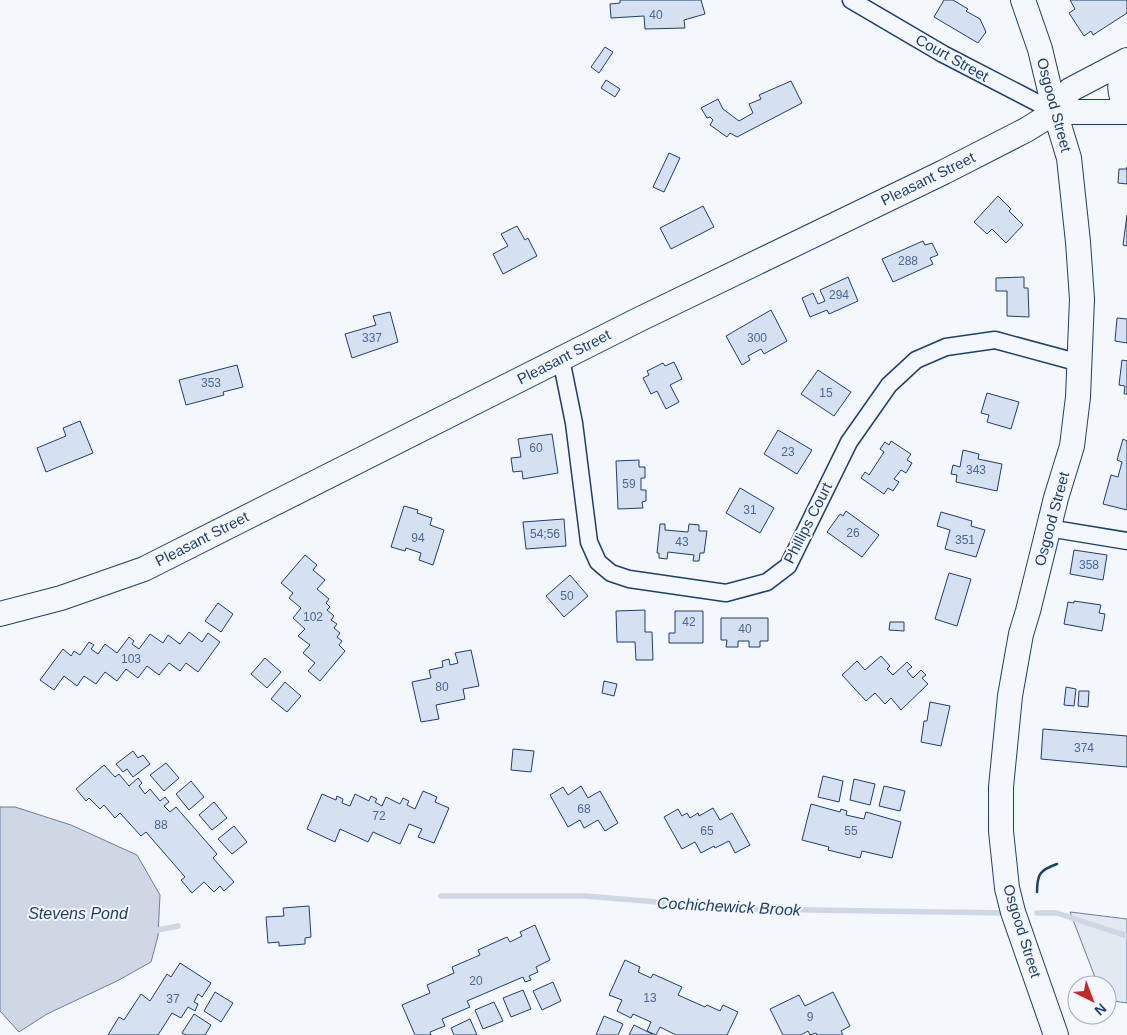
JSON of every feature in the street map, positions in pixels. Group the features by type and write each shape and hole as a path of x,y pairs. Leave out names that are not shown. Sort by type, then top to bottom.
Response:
{"street":[{"name":"Court Street","path":"851,0 943,54 1055,112"},
{"name":"Osgood Street","path":"1023,0 1040,49 1068,158 1078,242 1082,300 1078,397 1072,446 1056,498 1021,634 1010,696 1004,749 1001,831 1004,871 1014,914 1056,1035"},
{"path":"1055,112 1070,90 1127,61"},
{"path":"1055,112 1127,112 1120,94 1120,77 1127,61"},
{"name":"Pleasant Street","path":"0,614 61,598 144,569 560,359 944,172 1026,130 1055,112"},
{"name":"Phillips Court","path":"560,359 574,423 590,542 598,562 611,573 629,579 726,593 767,582 788,566 850,442 889,385 916,360 946,347 995,340 1080,363"},
{"path":"1048,528 1127,542"}],"shaded area":[{"path":"1070,912 1127,919 1127,1003 1117,1002 1117,975 1094,975"}],"water":[{"name":"Stevens Pond","path":"0,807 15,807 71,825 137,855 160,895 158,936 151,962 117,981 47,1014 19,1032 0,1011"}],"building":[{"path":"620,0 701,0 705,14 684,20 685,28 645,29 644,16 611,18 610,4 620,3"},
{"path":"944,0 953,0 968,9 966,11 980,19 986,32 978,43 934,17"},
{"path":"1070,0 1127,0 1127,13 1093,35 1091,31 1084,36 1069,13 1075,9"},
{"path":"605,47 613,52 599,73 591,67"},
{"path":"606,80 620,89 615,97 601,88"},
{"path":"791,81 802,103 737,137 730,133 727,137 710,125 713,120 710,117 707,118 701,108 718,99 723,109 739,121 753,113 749,104 761,99 759,95"},
{"path":"669,153 680,158 664,192 653,187"},
{"path":"1119,169 1127,169 1127,184 1118,183"},
{"path":"998,196 1023,225 1006,243 992,229 987,234 974,222"},
{"path":"703,206 714,227 671,249 660,228"},
{"path":"1127,215 1127,246 1123,245"},
{"path":"517,226 525,240 528,238 537,256 503,274 493,254 508,246 501,234"},
{"path":"923,241 925,245 932,243 938,255 930,258 933,264 893,282 882,259"},
{"path":"848,277 858,301 829,314 827,310 810,317 802,298 813,293 818,304 825,301 820,290"},
{"path":"1024,277 1024,288 1028,288 1029,317 1007,316 1007,291 996,291 996,278"},
{"path":"771,310 787,341 764,354 761,349 748,356 750,360 742,365 726,336"},
{"path":"390,312 398,342 352,358 345,334 376,325 373,316"},
{"path":"1117,318 1127,319 1127,343 1115,341"},
{"path":"1122,360 1127,361 1127,394 1124,394 1125,386 1119,385"},
{"path":"674,362 682,379 670,385 679,402 666,409 657,391 651,394 643,378 649,375 647,371 663,363 665,366"},
{"path":"237,365 243,387 223,392 224,395 186,405 179,380"},
{"path":"818,370 851,392 834,416 801,394"},
{"path":"987,393 1019,402 1011,429 987,422 989,415 981,413"},
{"path":"80,421 93,453 46,472 37,448 66,436 63,428"},
{"path":"778,430 812,450 797,474 764,454"},
{"path":"552,434 558,473 523,479 522,471 513,472 511,458 521,457 518,439"},
{"path":"1123,439 1127,441 1127,510 1103,504 1111,475 1118,477 1122,462 1117,460"},
{"path":"891,441 911,454 907,460 912,463 906,473 901,470 894,479 899,482 893,491 888,488 884,494 861,478 865,472 869,475 884,452 880,449 885,442 889,445"},
{"path":"963,450 979,454 978,459 1002,464 997,491 956,482 957,475 951,474 953,465 960,467"},
{"path":"639,460 639,467 645,467 645,478 641,478 641,490 646,490 646,501 642,502 643,508 618,509 616,461"},
{"path":"740,488 774,508 760,533 726,513"},
{"path":"404,506 418,510 417,513 432,518 430,525 444,530 433,565 419,560 421,553 406,548 405,551 391,547"},
{"path":"846,511 879,535 862,557 827,532 840,514 843,516"},
{"path":"941,512 972,521 971,526 985,530 976,557 945,549 950,530 937,526"},
{"path":"564,519 566,546 526,549 523,522"},
{"path":"660,524 665,524 665,530 688,532 689,524 699,525 699,531 707,531 704,553 700,553 699,561 693,561 694,555 668,552 667,559 659,558 659,553 657,553"},
{"path":"1074,550 1107,555 1103,580 1070,574"},
{"path":"305,555 317,565 313,570 325,580 317,589 329,599 326,603 330,607 327,610 334,616 331,620 337,624 334,628 340,633 337,637 342,641 339,645 345,651 320,681 308,671 315,663 303,653 310,645 298,636 305,629 293,618 301,608 289,598 293,593 281,583"},
{"path":"949,573 971,579 957,626 935,619"},
{"path":"570,575 588,596 564,617 546,596"},
{"path":"1074,601 1101,605 1099,613 1105,614 1102,631 1064,624 1068,602 1074,603"},
{"path":"218,603 233,614 221,632 205,621"},
{"path":"645,610 645,632 652,632 653,660 636,660 635,642 617,642 616,611"},
{"path":"675,611 703,611 703,643 669,643 669,633 675,633"},
{"path":"721,618 768,618 768,641 760,641 760,647 749,647 749,641 738,641 738,647 726,647 727,640 721,640"},
{"path":"890,622 904,622 904,631 889,630"},
{"path":"189,632 202,642 208,633 220,642 198,672 186,663 180,671 169,663 159,675 147,666 138,678 126,669 117,681 105,672 96,684 84,676 77,686 64,676 54,690 40,680 63,649 71,656 74,651 80,655 89,642 94,645 91,649 98,654 105,644 117,653 129,637 134,641 132,644 139,649 150,634 163,643 168,635 180,644"},
{"path":"471,650 479,686 463,689 465,699 436,705 439,719 421,722 412,682 431,678 429,670 443,667 442,661 449,659 450,665 458,663 455,653"},
{"path":"881,656 890,666 887,669 893,675 907,662 912,667 907,671 913,678 921,670 926,675 922,678 928,684 901,710 891,698 885,704 875,693 866,701 842,675 857,661 865,670"},
{"path":"265,658 281,672 267,688 251,674"},
{"path":"604,681 617,684 614,696 602,693"},
{"path":"285,682 301,696 287,712 271,699"},
{"path":"1066,687 1076,689 1074,706 1064,705"},
{"path":"1079,691 1089,691 1088,707 1078,706"},
{"path":"930,702 950,706 941,746 921,742 924,721 927,721"},
{"path":"1043,729 1127,736 1127,767 1041,759"},
{"path":"513,749 534,751 531,772 511,770"},
{"path":"133,751 138,758 143,755 150,764 133,777 127,769 123,772 116,764"},
{"path":"166,763 179,778 164,791 150,775"},
{"path":"104,765 115,777 119,774 129,786 138,778 142,783 139,786 145,794 150,789 160,801 165,797 169,802 164,806 170,812 176,807 217,854 213,858 234,882 224,891 220,886 214,892 204,882 192,893 181,880 185,877 146,832 141,836 120,813 115,818 104,805 100,809 89,798 86,801 76,789"},
{"path":"823,776 843,781 839,802 818,797"},
{"path":"854,779 875,784 870,805 850,800"},
{"path":"191,781 204,797 189,810 176,794"},
{"path":"581,786 588,798 600,791 618,823 605,831 598,820 584,828 580,820 568,827 550,795 563,787 568,795"},
{"path":"884,786 905,791 900,811 879,806"},
{"path":"423,791 437,797 435,802 449,808 434,843 418,837 422,829 409,824 400,844 373,832 368,842 340,829 335,842 307,829 322,794 336,800 337,796 343,799 342,803 350,806 355,794 369,801 371,796 377,799 375,802 382,806 386,797 400,804 403,798 409,801 407,805 415,809"},
{"path":"214,802 227,818 212,830 199,815"},
{"path":"811,804 840,812 841,809 847,811 846,815 864,819 866,812 901,822 892,858 862,851 860,858 828,850 829,847 802,840"},
{"path":"713,808 720,820 732,813 750,845 735,853 729,841 701,853 695,842 682,849 664,817 678,809 682,816 687,813 690,818 698,813 699,816"},
{"path":"234,826 247,842 232,854 218,839"},
{"path":"309,906 311,937 305,938 305,944 279,946 279,942 268,943 266,917 284,916 283,908"},
{"path":"535,925 550,960 536,967 538,972 529,976 531,980 525,982 523,977 467,1001 470,1007 442,1019 445,1026 430,1032 431,1035 415,1035 402,1005 430,993 427,985 454,973 452,967 480,955 478,950 507,937 510,942 522,936 520,932"},
{"path":"625,960 640,967 638,972 651,978 653,974 682,987 678,995 705,1007 707,1005 720,1011 723,1005 738,1012 727,1035 676,1035 660,1027 656,1035 647,1031 651,1022 633,1014 631,1018 617,1011 622,1000 609,995"},
{"path":"180,963 211,983 202,997 198,994 194,1002 198,1004 195,1011 188,1007 181,1018 172,1013 158,1035 108,1035 119,1017 124,1020 141,994 150,1001 167,974 171,977"},
{"path":"553,982 561,1001 542,1010 533,991"},
{"path":"523,990 531,1009 511,1017 503,998"},
{"path":"215,992 233,1003 221,1022 204,1011"},
{"path":"833,992 850,1026 841,1031 843,1035 817,1035 816,1033 810,1035 808,1031 801,1035 783,1035 770,1009 799,995 805,1006"},
{"path":"494,1002 503,1021 483,1029 475,1010"},
{"path":"194,1014 211,1025 205,1035 186,1035 182,1033"},
{"path":"604,1016 623,1024 618,1035 596,1035"},
{"path":"470,1019 477,1035 454,1035 451,1028"},
{"path":"634,1025 652,1034 652,1035 629,1035"}],"waterway":[{"name":"Cochichewick Brook","path":"441,896 585,896 742,909 1008,913"},
{"name":"Cochichewick Brook","path":"1037,913 1057,913 1127,936"},
{"path":"153,931 178,926"}],"wall":[{"path":"1037,892 1039,877 1043,871 1057,864"}]}
